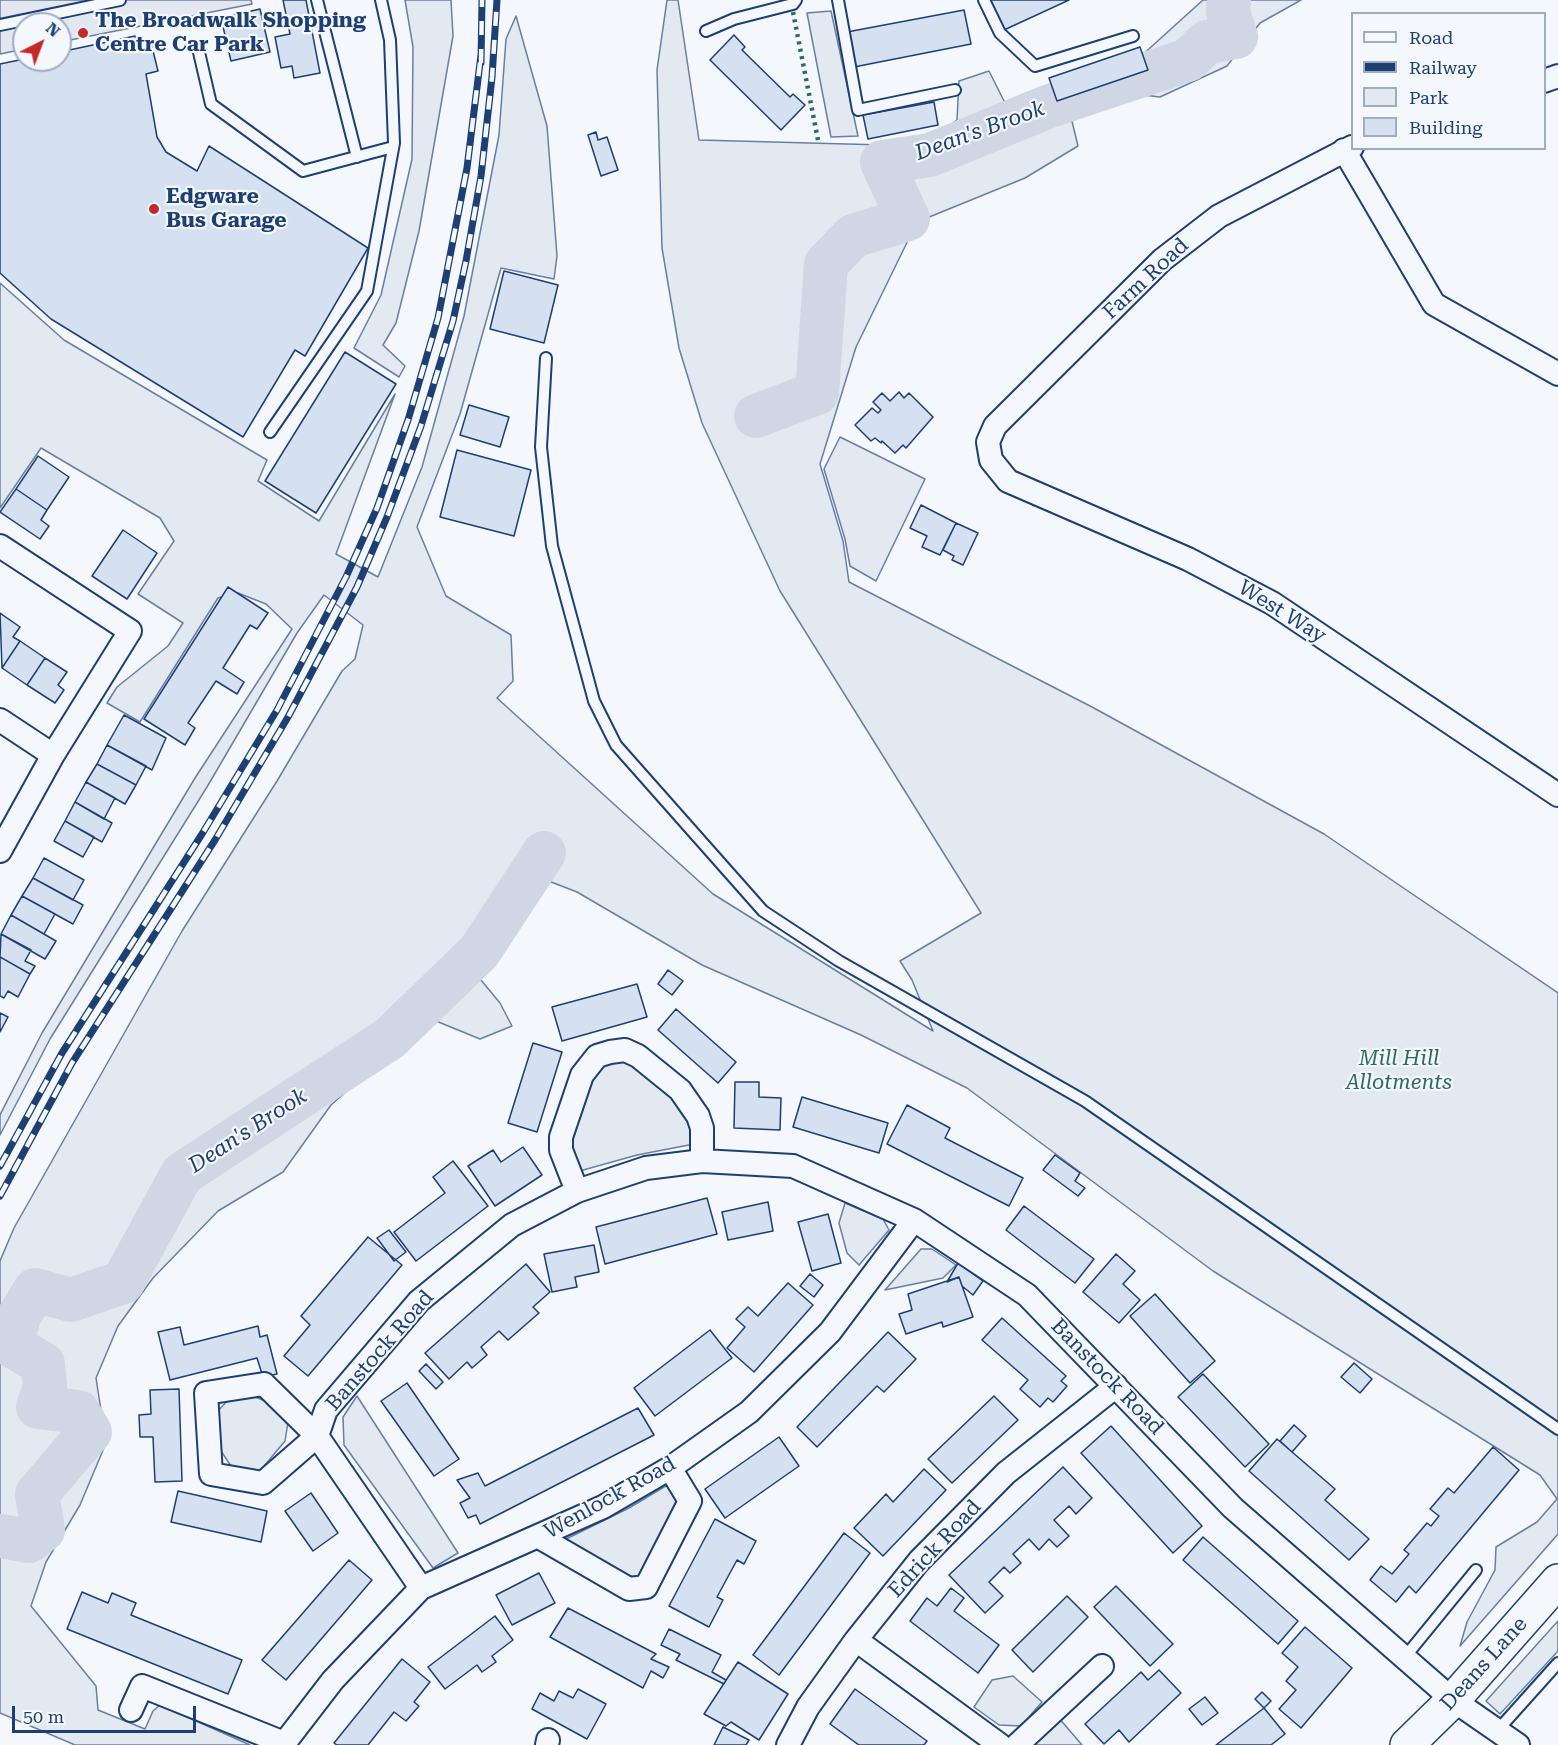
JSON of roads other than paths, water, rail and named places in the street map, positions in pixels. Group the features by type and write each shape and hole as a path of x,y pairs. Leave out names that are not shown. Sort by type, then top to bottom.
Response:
{"main road":[{"name":"Deans Lane","path":"1407,1745 1453,1700 1558,1581"}],"street":[{"path":"1348,148 1434,304 1558,374"},
{"name":"Farm Road","path":"991,460 988,442 995,426 1162,260 1219,216 1348,148"},
{"name":"West Way","path":"991,460 997,471 1008,481 1188,558 1272,603 1558,795"},
{"path":"0,546 130,630 53,755 0,851"},
{"path":"0,720 53,755"},
{"path":"577,1191 561,1150 563,1128 586,1069 597,1056 610,1052 625,1050 638,1056 681,1090 698,1116 702,1128 702,1161"},
{"name":"Banstock Road","path":"421,1588 317,1436 326,1410 419,1301 512,1225 577,1191 646,1168 702,1161 793,1166 914,1220 1027,1295 1233,1508 1453,1700 1518,1745"},
{"name":"Wenlock Road","path":"284,1744 333,1680 421,1588 603,1507 670,1468 749,1412 830,1332 914,1220"},
{"path":"264,1384 317,1436 263,1483 211,1474 206,1393 264,1384"},
{"name":"Edrick Road","path":"788,1745 808,1707 856,1640 919,1561 1006,1473 1116,1386"},
{"path":"540,1537 629,1589 646,1587 690,1501 670,1468"},
{"path":"856,1640 1000,1745"},
{"path":"1017,1745 1102,1666"},
{"path":"131,1710 142,1686 284,1744"}],"lane":[{"path":"0,25 120,0"},
{"path":"317,0 357,157"},
{"path":"270,432 367,291 393,147 390,40 381,0"},
{"path":"706,31 734,19 783,8 796,0"},
{"path":"838,0 858,110 955,90"},
{"path":"984,0 1000,33 1035,66 1133,36"},
{"path":"198,48 211,104 303,171 393,147"},
{"path":"546,358 541,447 552,546 594,701 616,745 763,910 839,961 1085,1101 1558,1429"},
{"path":"1405,1657 1476,1570"},
{"path":"1497,1731 1558,1663"}],"waterway":[{"name":"Dean's Brook","path":"756,416 817,393 826,264 853,236 908,219 882,162 930,155 1047,107 1188,60 1207,42 1236,37 1228,12 1229,0"},
{"name":"Dean's Brook","path":"0,1536 29,1541 43,1530 37,1494 90,1432 78,1412 38,1407 45,1387 43,1364 11,1345 19,1316 35,1290 71,1300 123,1282 182,1174 390,1038 479,952 544,853"}],"railway":[{"path":"481,63 482,0"},
{"path":"0,1196 72,1063 215,840 288,717 357,587 387,517 421,426 453,321 466,261 481,176 492,77 497,0"},
{"path":"0,1166 62,1053 202,834 277,710 346,577 377,508 408,420 438,318 467,168 481,55"}],"place":[{"name":"The Broadwalk Shopping Centre Car Park","path":"83,33"},
{"name":"Edgware Bus Garage","path":"154,209"}],"park label":[{"name":"Mill Hill Allotments","path":"1399,1071"}]}
